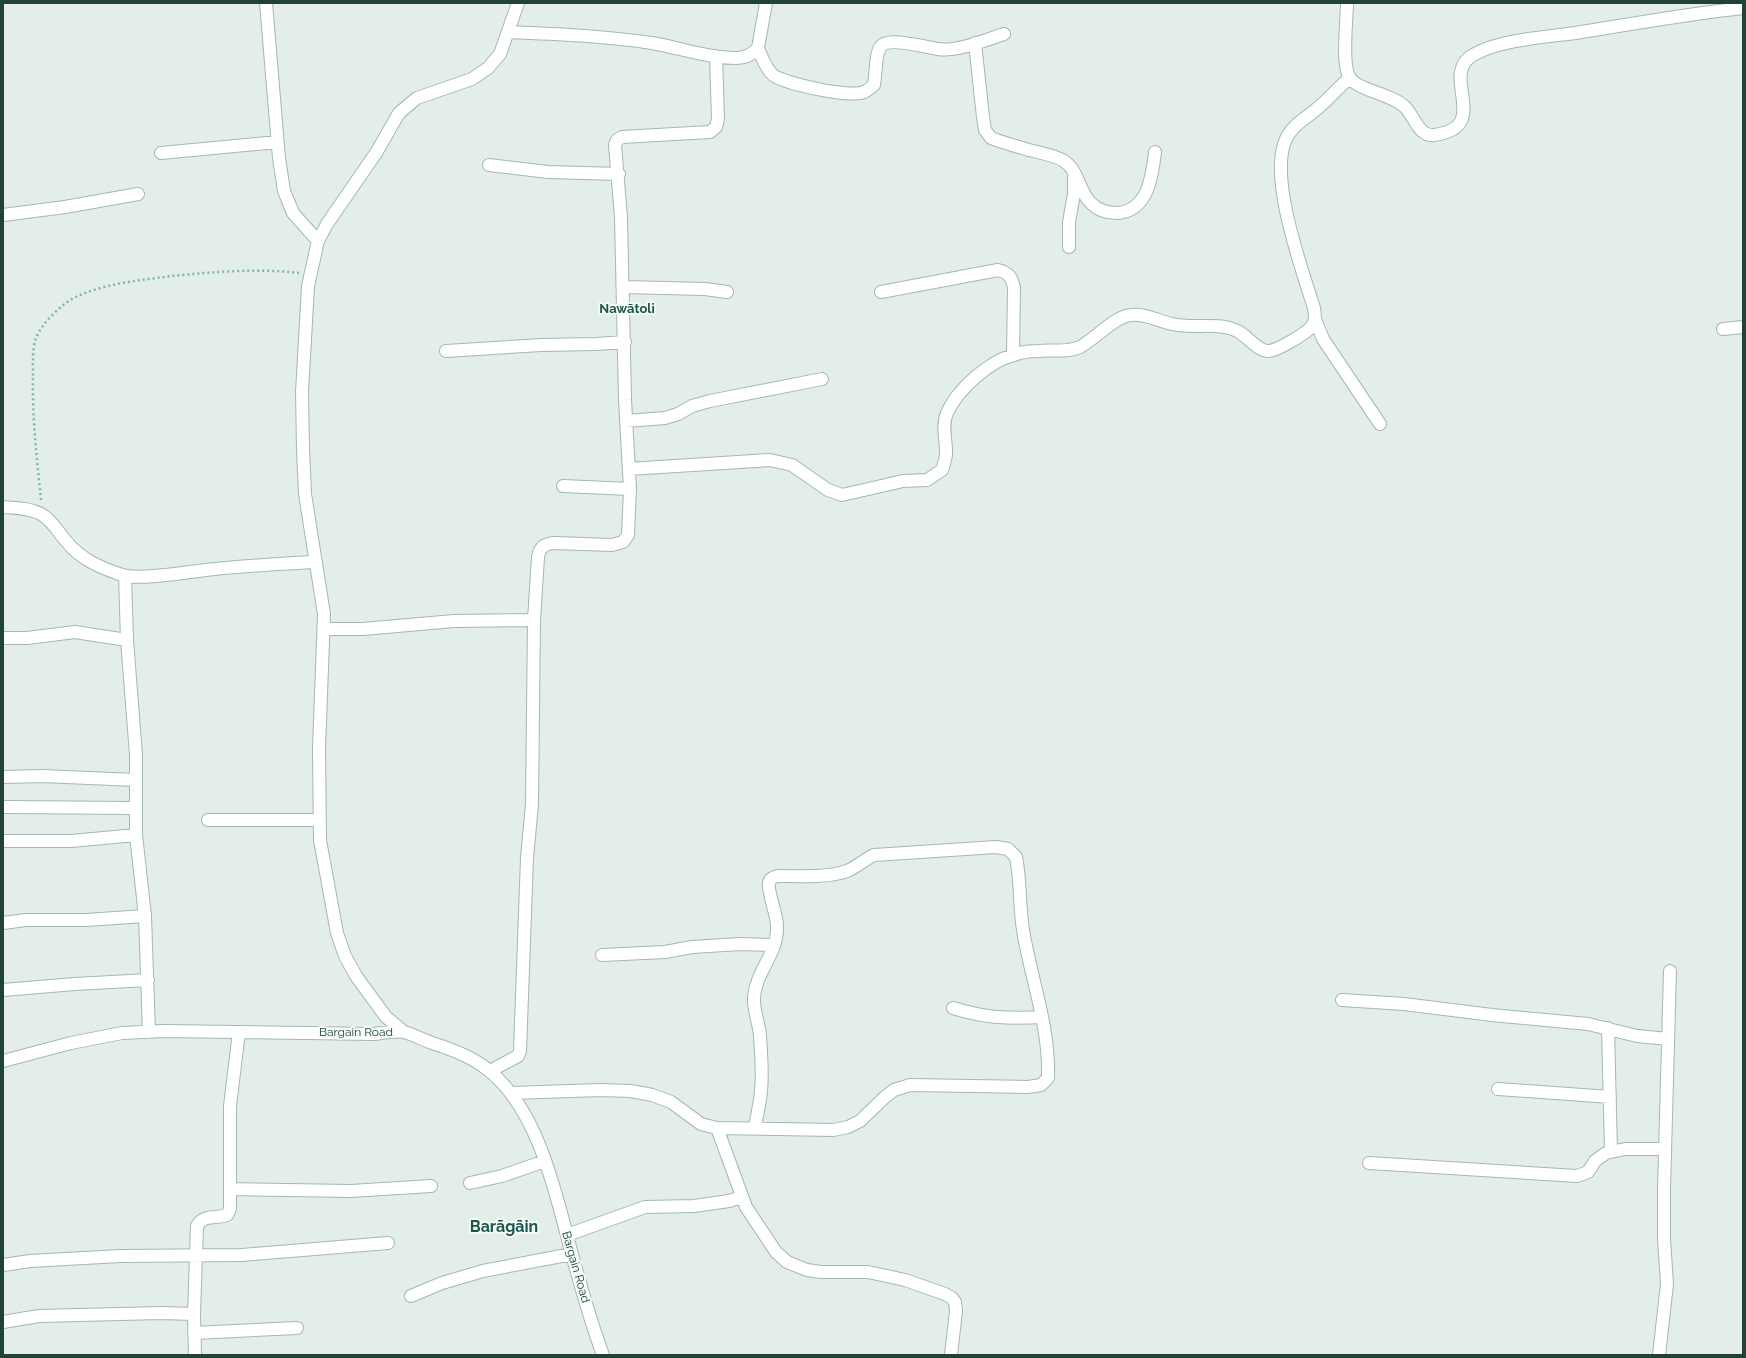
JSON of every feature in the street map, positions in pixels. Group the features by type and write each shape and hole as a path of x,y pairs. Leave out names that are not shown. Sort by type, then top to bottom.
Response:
{"street":[{"path":"266,3 277,142 284,191 293,213 318,240"},
{"path":"404,1032 386,1017 356,976 345,956 337,933 320,840 319,748 324,629 322,601 305,494 302,392 308,286 318,240 327,224 376,153 399,113 417,98 472,79 488,68 500,54 518,3"},
{"path":"508,32 603,37 653,44 716,56 746,57 754,54 758,48 766,3"},
{"path":"1347,3 1345,65 1350,78 1361,87 1390,98 1404,107 1424,133 1432,135 1452,130 1461,124 1464,115 1461,83 1462,68 1471,56 1484,49 1558,36 1743,8"},
{"path":"758,48 763,61 772,74 782,81 830,91 855,94 865,92 874,85 878,50 882,45 892,42 940,50 975,43 1004,34"},
{"path":"975,43 985,130 991,138 1054,156 1064,162 1074,171 1083,193 1092,204 1105,212 1124,212 1136,207 1146,194 1152,177 1155,152"},
{"path":"490,1071 518,1056 520,1051 526,858 532,804 534,620 538,557 540,550 546,544 612,545 623,542 628,535 630,489 626,421 625,342 619,174 616,152 617,140 645,135 701,134 710,132 716,127 718,119 716,56"},
{"path":"1350,78 1337,88 1286,138 1281,153 1282,178 1288,222 1314,308 1315,319 1323,339 1380,424"},
{"path":"161,153 277,142"},
{"path":"489,165 548,172 619,174"},
{"path":"1068,247 1068,222 1074,194 1074,171"},
{"path":"3,215 65,207 138,194"},
{"path":"881,292 998,270 1007,272 1012,279 1014,288 1013,355"},
{"path":"623,287 697,288 727,292"},
{"path":"628,468 770,460 792,465 828,490 842,495 903,481 927,480 942,470 946,454 944,435 946,415 956,398 972,381 992,366 1013,355 1039,350 1058,351 1078,348 1118,320 1130,315 1148,316 1172,324 1190,327 1224,327 1235,330 1266,351 1276,350 1312,327 1315,319"},
{"path":"1723,329 1743,327"},
{"path":"446,351 625,342"},
{"path":"626,421 665,418 678,414 692,406 710,401 822,379"},
{"path":"562,486 630,489"},
{"path":"3,507 26,509 42,515 52,523 66,542 79,555 100,567 125,576 160,575 260,565 316,562"},
{"path":"125,576 127,640 136,755 136,835 145,916 149,1032"},
{"path":"324,629 363,629 454,621 534,620"},
{"path":"3,638 35,637 75,632 127,640"},
{"path":"3,776 136,780"},
{"path":"3,807 136,808"},
{"path":"208,820 319,820"},
{"path":"3,841 71,841 136,835"},
{"path":"511,1093 601,1090 638,1092 671,1102 701,1124 717,1128 755,1127 833,1130 848,1127 860,1121 894,1090 910,1084 1028,1087 1041,1085 1048,1078 1048,1066 1042,1017 1023,928 1016,857 1008,850 996,848 874,855 866,858 848,870 836,874 778,876 772,878 769,882 769,889 778,925 774,945 754,995 755,1014 760,1034 762,1068 761,1092 755,1127"},
{"path":"3,923 26,920 86,920 145,916"},
{"path":"602,955 665,952 692,947 740,944 774,945"},
{"path":"1659,1355 1667,1284 1664,1239 1670,971"},
{"path":"3,990 148,980"},
{"path":"1342,1000 1404,1004 1492,1015 1588,1024 1637,1036 1668,1040"},
{"path":"953,1008 977,1015 997,1018 1042,1017"},
{"path":"1608,1028 1612,1152"},
{"name":"Bargain Road","path":"3,1061 71,1043 122,1034 149,1032 374,1034 404,1032 424,1041 458,1052 490,1071 511,1093 528,1120 545,1161 603,1355"},
{"path":"195,1355 195,1256 198,1226 200,1220 206,1218 220,1218 227,1215 230,1209 230,1106 239,1032"},
{"path":"1498,1089 1610,1097"},
{"path":"717,1128 742,1197 754,1220 776,1252 787,1262 796,1267 821,1272 868,1272 905,1280 945,1294 952,1298 955,1302 956,1311 951,1355"},
{"path":"1369,1163 1577,1176 1588,1172 1595,1161 1606,1153 1625,1148 1665,1149"},
{"path":"470,1184 502,1176 545,1161"},
{"path":"230,1189 351,1191 431,1186"},
{"path":"567,1235 645,1207 694,1206 729,1201 742,1197"},
{"path":"3,1265 70,1258 242,1255 388,1243"},
{"path":"411,1296 442,1283 483,1271 572,1254"},
{"path":"3,1322 39,1316 155,1313 194,1314"},
{"path":"194,1333 297,1328"}],"path":[{"path":"42,515 36,452 33,365 35,340 41,328 58,310 76,296 104,286 153,278 224,271 279,271 310,274"}],"district":[{"name":"Nawātoli","path":"627,308"},
{"name":"Barāgāin","path":"504,1226"}]}
